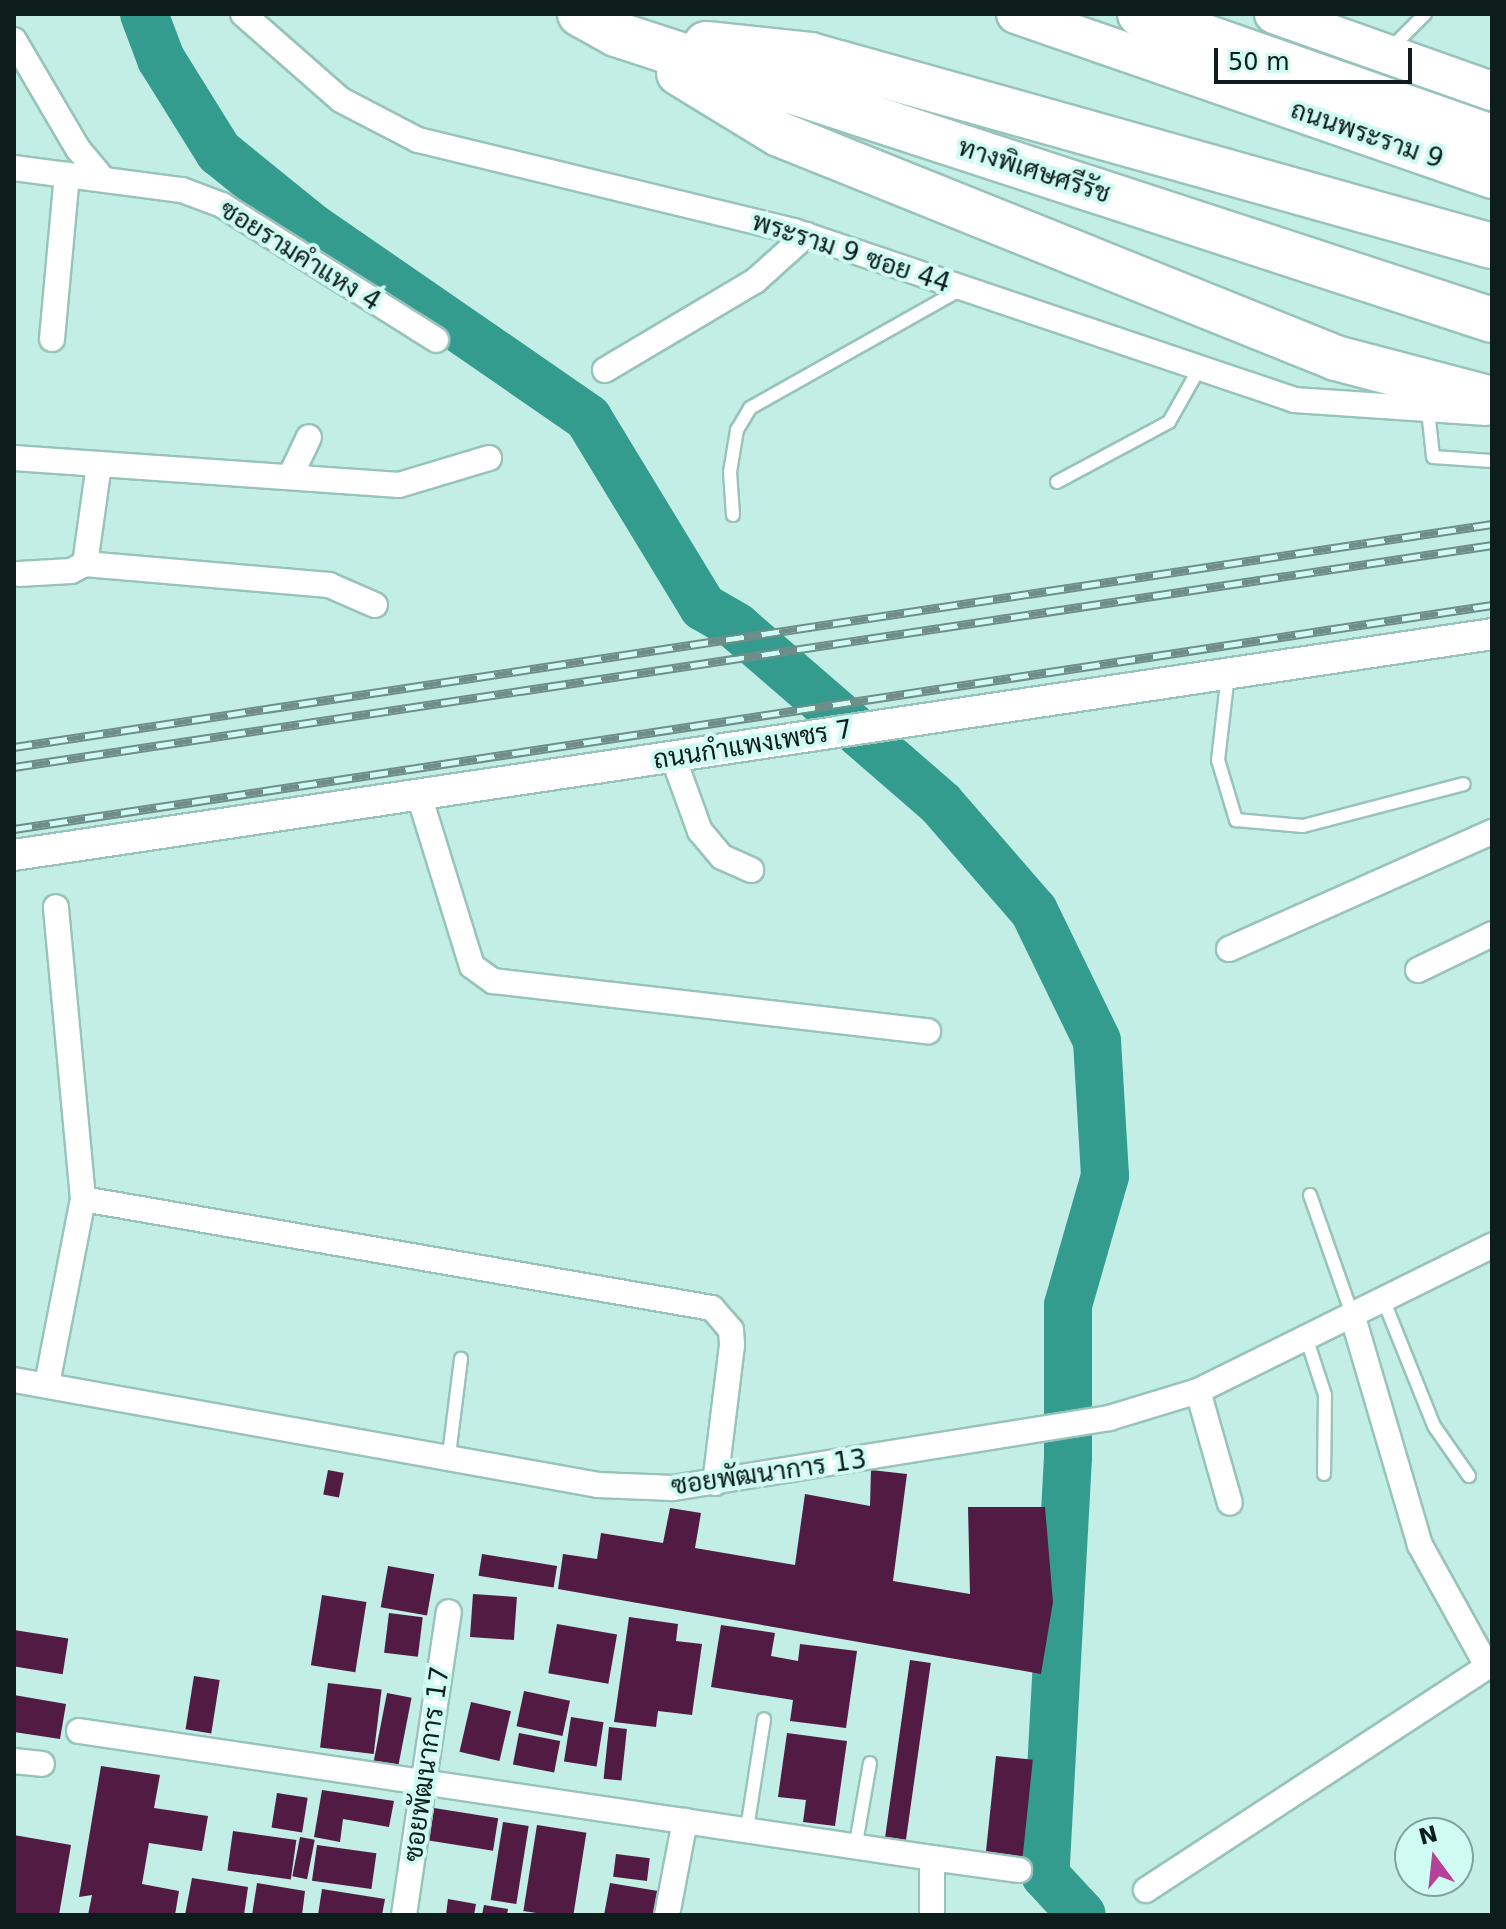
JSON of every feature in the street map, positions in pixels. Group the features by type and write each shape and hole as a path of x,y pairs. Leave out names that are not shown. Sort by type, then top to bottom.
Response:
{"highway":[{"path":"1140,14 1492,137"},
{"path":"598,24 810,55 1492,246"},
{"path":"598,24 779,134 1336,358 1492,399"},
{"name":"ทางพิเศษศรีรัช","path":"598,24 1492,320"}],"main road":[{"name":"ถนนพระราม 9","path":"1016,14 1492,179"},
{"path":"1274,14 1320,24 1379,51 1492,91"}],"street":[{"name":"พระราม 9 ซอย 44","path":"243,14 341,100 418,140 806,235 1295,400 1492,413"},
{"path":"14,40 78,149 104,180"},
{"name":"ซอยรามคำแหง 4","path":"14,168 182,190 222,205 436,340"},
{"path":"52,339 67,175"},
{"path":"605,370 755,281 806,235"},
{"path":"290,477 309,437"},
{"path":"14,458 399,485 489,458"},
{"path":"85,564 99,464"},
{"path":"19,574 71,571 85,564 329,585 375,605"},
{"name":"ถนนกำแพงเพชร 7","path":"14,855 1492,634"},
{"path":"673,757 700,831 722,857 751,870"},
{"path":"419,795 472,966 493,981 928,1031"},
{"path":"1229,949 1492,832"},
{"path":"47,1384 83,1199 56,907"},
{"path":"1418,970 1492,934"},
{"path":"83,1199 712,1308 731,1330 732,1345 715,1483"},
{"name":"ซอยพัฒนาการ 13","path":"14,1380 449,1455 598,1485 715,1483 1074,1426 1198,1391 1492,1246"},
{"path":"1146,1890 1490,1665 1420,1545 1352,1314"},
{"path":"1198,1391 1230,1503"},
{"name":"ซอยพัฒนาการ 17","path":"404,1915 449,1612"},
{"path":"79,1731 685,1821 856,1843 1019,1870"},
{"path":"14,1761 42,1764"},
{"path":"667,1915 685,1821"},
{"path":"932,1858 932,1915"}],"lane":[{"path":"1379,51 1402,43 1425,14"},
{"path":"733,515 732,458 737,430 750,408 961,289"},
{"path":"1057,482 1169,422 1199,369"},
{"path":"1428,410 1433,457 1492,461"},
{"path":"1228,674 1218,760 1236,820 1303,826 1464,784"},
{"path":"1310,1195 1352,1314"},
{"path":"1383,1299 1434,1426 1469,1476"},
{"path":"1306,1337 1325,1395 1324,1474"},
{"path":"449,1455 461,1359"},
{"path":"747,1829 764,1719"},
{"path":"856,1843 870,1763"}],"building":[{"path":"328,1470 344,1473 339,1498 323,1495"},
{"path":"871,1470 907,1474 893,1581 970,1594 968,1507 1045,1507 1053,1602 1041,1674 558,1589 563,1554 597,1559 601,1533 663,1543 670,1508 701,1513 695,1548 795,1565 805,1494 870,1506"},
{"path":"482,1554 557,1566 554,1588 479,1576"},
{"path":"388,1566 434,1574 427,1616 381,1607"},
{"path":"473,1594 517,1597 514,1640 470,1637"},
{"path":"322,1595 366,1602 355,1672 311,1665"},
{"path":"389,1613 423,1617 418,1657 384,1653"},
{"path":"629,1617 678,1624 676,1641 702,1644 692,1715 658,1711 656,1727 614,1722"},
{"path":"557,1624 617,1635 608,1684 548,1673"},
{"path":"721,1625 775,1633 771,1656 798,1661 800,1644 857,1651 846,1728 790,1721 793,1700 711,1687"},
{"path":"14,1630 68,1639 63,1674 14,1666"},
{"path":"910,1660 931,1663 905,1843 885,1840"},
{"path":"194,1676 220,1680 211,1733 186,1729"},
{"path":"328,1683 382,1690 374,1754 320,1748"},
{"path":"524,1691 570,1701 562,1736 517,1726"},
{"path":"387,1693 412,1698 398,1767 373,1763"},
{"path":"14,1695 66,1704 60,1739 14,1732"},
{"path":"471,1702 511,1711 499,1761 460,1752"},
{"path":"571,1717 604,1722 597,1767 564,1761"},
{"path":"609,1727 627,1729 621,1781 604,1779"},
{"path":"519,1733 560,1741 554,1772 513,1764"},
{"path":"787,1733 847,1741 835,1826 803,1822 806,1800 778,1797"},
{"path":"996,1756 1033,1760 1023,1857 986,1853"},
{"path":"101,1766 160,1775 154,1808 208,1816 202,1851 149,1843 142,1884 179,1891 175,1915 88,1915 92,1895 79,1897"},
{"path":"322,1790 394,1801 389,1827 343,1819 340,1842 314,1837"},
{"path":"277,1793 308,1798 302,1832 272,1828"},
{"path":"434,1808 498,1818 493,1851 429,1841"},
{"path":"503,1822 529,1826 516,1904 491,1900"},
{"path":"537,1825 586,1833 573,1915 523,1911"},
{"path":"233,1831 296,1840 291,1880 227,1871"},
{"path":"14,1835 71,1845 59,1915 14,1915"},
{"path":"300,1837 315,1840 307,1879 292,1876"},
{"path":"317,1845 376,1853 371,1889 312,1881"},
{"path":"616,1854 650,1858 647,1881 613,1877"},
{"path":"192,1878 248,1887 244,1915 185,1915"},
{"path":"257,1883 305,1891 302,1915 252,1915"},
{"path":"610,1883 664,1892 660,1915 604,1915"},
{"path":"322,1889 385,1899 382,1915 318,1915"},
{"path":"448,1899 476,1904 474,1915 446,1915"},
{"path":"484,1905 508,1909 507,1915 482,1915"}],"waterway":[{"path":"144,14 161,59 219,152 313,228 588,418 703,607 737,627 941,804 1034,911 1097,1041 1105,1176 1068,1305 1068,1457 1045,1875 1082,1915"}],"railway":[{"path":"14,747 1492,524"},
{"path":"14,767 1492,545"},
{"path":"14,829 1492,605"}]}
